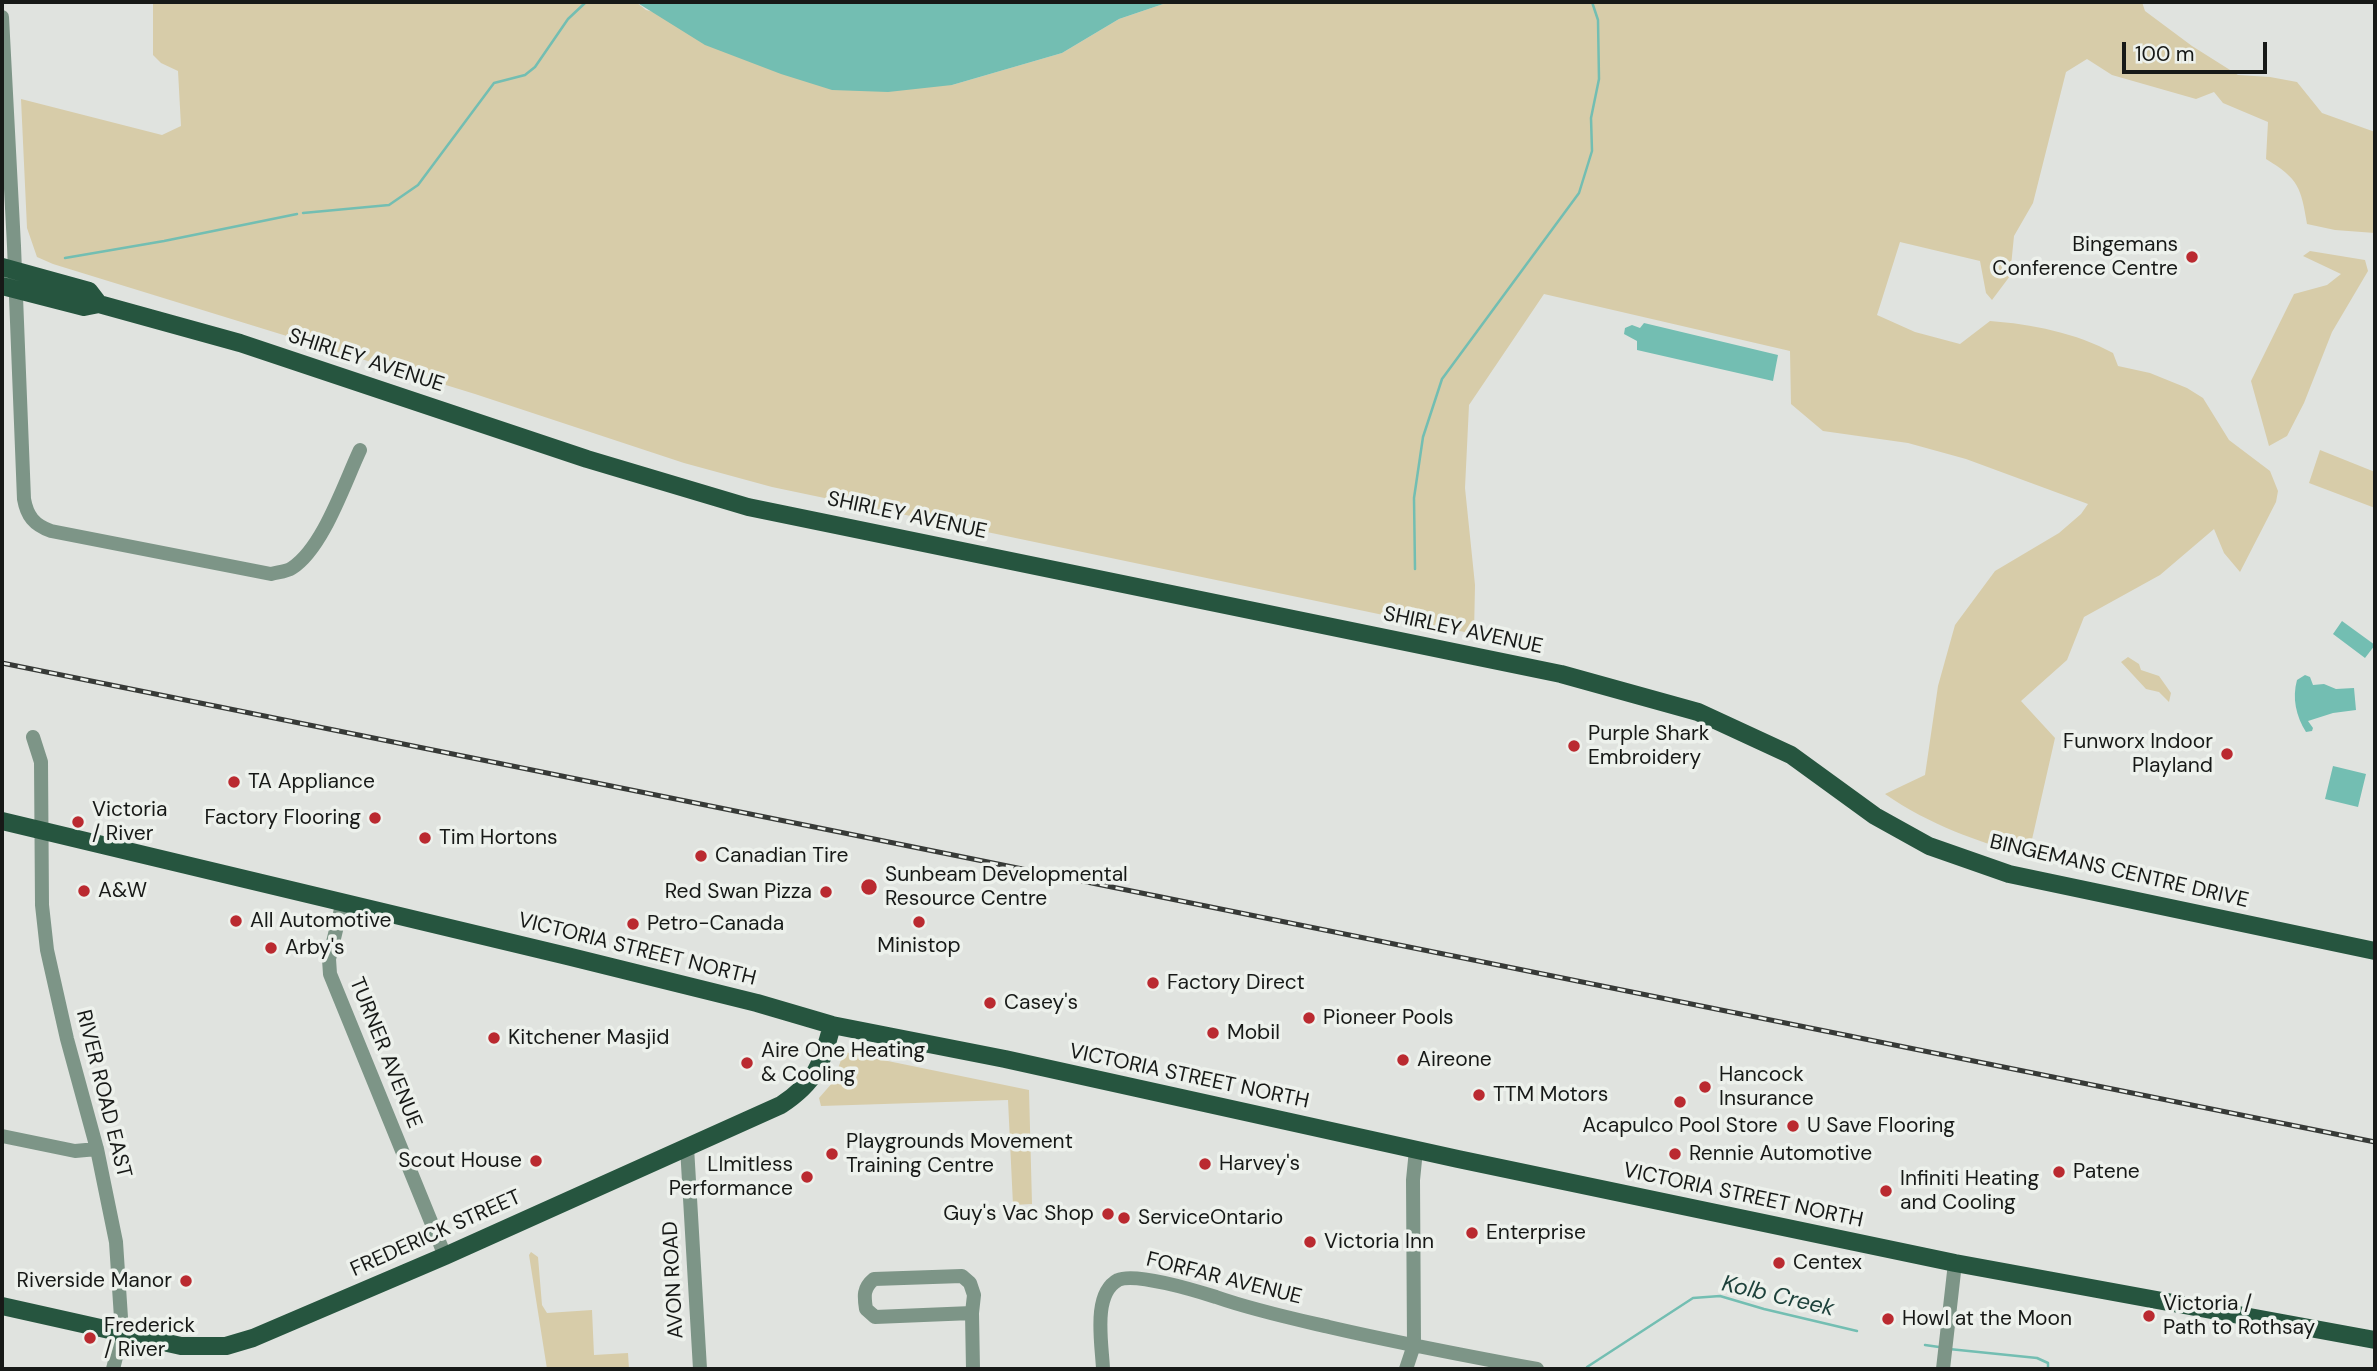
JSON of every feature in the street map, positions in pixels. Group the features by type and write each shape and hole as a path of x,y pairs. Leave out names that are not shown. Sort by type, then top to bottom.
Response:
{"main road":[{"name":"SHIRLEY AVENUE","path":"8,269 89,291 99,304"},
{"name":"SHIRLEY AVENUE","path":"8,287 84,307 99,304 240,344 587,459 748,507 1561,674 1698,712 1720,721"},
{"name":"BINGEMANS CENTRE DRIVE","path":"1720,721 1791,755 1875,816 1929,846 2009,874 2375,951"},
{"name":"VICTORIA STREET NORTH","path":"2,821 343,901 757,1003 832,1025 1005,1059 1416,1150 1955,1263 2375,1340"},
{"name":"FREDERICK STREET","path":"2,1307 181,1346 226,1346 268,1332 445,1256 781,1105 810,1082 819,1065 832,1025"}],"street":[{"path":"2,17 8,287 27,514 39,527 271,574 289,570 307,556 320,536 360,450"},
{"name":"RIVER ROAD EAST","path":"33,737 41,762 42,905 47,950 67,1039 97,1149 116,1242 122,1333 113,1369"},
{"name":"TURNER AVENUE","path":"343,901 329,958 330,974 445,1256"},
{"path":"2,1136 75,1152 97,1149"},
{"name":"AVON ROAD","path":"687,1147 700,1369"},
{"path":"1406,1369 1414,1345 1413,1180 1416,1150"},
{"path":"1944,1356 1955,1263"},
{"path":"972,1313 875,1317 866,1309 866,1285 874,1279 961,1276 970,1283 974,1295 974,1369"},
{"name":"FORFAR AVENUE","path":"1104,1369 1101,1302 1107,1289 1118,1280 1132,1277 1200,1292 1248,1308 1537,1369"}],"shaded area":[{"path":"153,2 636,2 646,10 952,85 1062,53 1119,19 1169,2 2142,2 2145,11 2192,46 2238,75 2297,82 2322,113 2375,132 2375,233 2335,230 2307,224 2297,186 2266,159 2268,122 2223,103 2214,92 2196,99 2112,75 2087,59 2066,72 2033,203 2014,236 2010,276 1992,300 1986,293 1980,261 1900,242 1877,315 1915,332 1960,344 1990,321 2053,331 2099,346 2113,353 2118,366 2150,373 2187,388 2203,398 2229,440 2270,471 2278,491 2276,502 2240,572 2224,553 2214,529 2160,575 2084,617 2067,660 2021,701 2055,738 2028,857 1937,824 1885,794 1925,775 1938,686 1955,625 1995,571 2059,533 2081,514 2088,504 1966,459 1908,443 1823,431 1791,404 1790,351 1544,294 1469,405 1465,488 1475,585 1474,634 772,487 684,463 475,394 37,257 27,228 21,99 162,135 181,126 178,71 161,63 153,55"},
{"path":"2310,251 2365,260 2368,271 2332,332 2304,403 2287,436 2269,446 2251,381 2294,294 2327,285 2341,274 2303,256"},
{"path":"2320,450 2375,472 2375,508 2309,483"},
{"path":"2128,657 2139,664 2141,670 2159,676 2171,693 2169,702 2159,692 2146,689 2121,662"},
{"path":"844,1052 1029,1090 1032,1204 1013,1205 1008,1100 821,1106 819,1098 833,1082"},
{"path":"531,1252 538,1257 542,1305 547,1313 592,1310 594,1355 628,1353 629,1369 547,1369 529,1255"}],"water":[{"path":"636,2 1169,2 1119,19 1062,53 952,85 888,92 832,90 781,74 705,45"},
{"path":"1644,323 1778,355 1773,381 1637,350 1637,341 1624,334 1625,328 1632,325 1640,328"},
{"path":"2342,621 2375,645 2365,658 2333,634"},
{"path":"2305,675 2310,677 2313,685 2324,684 2336,689 2354,688 2356,710 2333,713 2308,721 2313,728 2312,731 2306,732 2297,713 2295,700 2297,680"},
{"path":"2333,766 2366,774 2358,807 2325,799"}],"waterway":[{"path":"303,213 389,205 418,185 494,83 525,75 535,67 568,19 586,2"},
{"path":"1415,569 1414,498 1423,437 1442,379 1579,193 1592,151 1591,118 1599,79 1598,20 1592,2"},
{"path":"65,258 297,214"},
{"name":"Kolb Creek","path":"1587,1367 1693,1298 1720,1296 1857,1331"},
{"name":"Kolb Creek","path":"1925,1345 1939,1347"},
{"name":"Kolb Creek","path":"1949,1349 2037,1358 2048,1363 2048,1369"}],"railway":[{"path":"2,663 2375,1142"}],"place":[{"name":"Bingemans Conference Centre","path":"2192,257"},
{"name":"Purple Shark Embroidery","path":"1574,746"},
{"name":"Funworx Indoor Playland","path":"2227,754"},
{"name":"TA Appliance","path":"234,782"},
{"name":"Factory Flooring","path":"375,818"},
{"name":"Victoria / River","path":"78,822"},
{"name":"Tim Hortons","path":"425,838"},
{"name":"Canadian Tire","path":"701,856"},
{"name":"Sunbeam Developmental Resource Centre","path":"869,887"},
{"name":"A&W","path":"84,891"},
{"name":"Red Swan Pizza","path":"826,892"},
{"name":"All Automotive","path":"236,921"},
{"name":"Ministop","path":"919,922"},
{"name":"Petro-Canada","path":"633,924"},
{"name":"Arby's","path":"271,948"},
{"name":"Factory Direct","path":"1153,983"},
{"name":"Casey's","path":"990,1003"},
{"name":"Pioneer Pools","path":"1309,1018"},
{"name":"Mobil","path":"1213,1033"},
{"name":"Kitchener Masjid","path":"494,1038"},
{"name":"Aireone","path":"1403,1060"},
{"name":"Aire One Heating & Cooling","path":"747,1063"},
{"name":"Hancock Insurance","path":"1705,1087"},
{"name":"TTM Motors","path":"1479,1095"},
{"name":"Acapulco Pool Store","path":"1680,1102"},
{"name":"U Save Flooring","path":"1793,1126"},
{"name":"Playgrounds Movement Training Centre","path":"832,1154"},
{"name":"Rennie Automotive","path":"1675,1154"},
{"name":"Scout House","path":"536,1161"},
{"name":"Harvey's","path":"1205,1164"},
{"name":"Patene","path":"2059,1172"},
{"name":"LImitless Performance","path":"807,1177"},
{"name":"Infiniti Heating and Cooling","path":"1886,1191"},
{"name":"Guy's Vac Shop","path":"1108,1214"},
{"name":"ServiceOntario","path":"1124,1218"},
{"name":"Enterprise","path":"1472,1233"},
{"name":"Victoria Inn","path":"1310,1242"},
{"name":"Centex","path":"1779,1263"},
{"name":"Riverside Manor","path":"186,1281"},
{"name":"Victoria / Path to Rothsay","path":"2149,1316"},
{"name":"Howl at the Moon","path":"1888,1319"},
{"name":"Frederick / River","path":"90,1338"}]}
